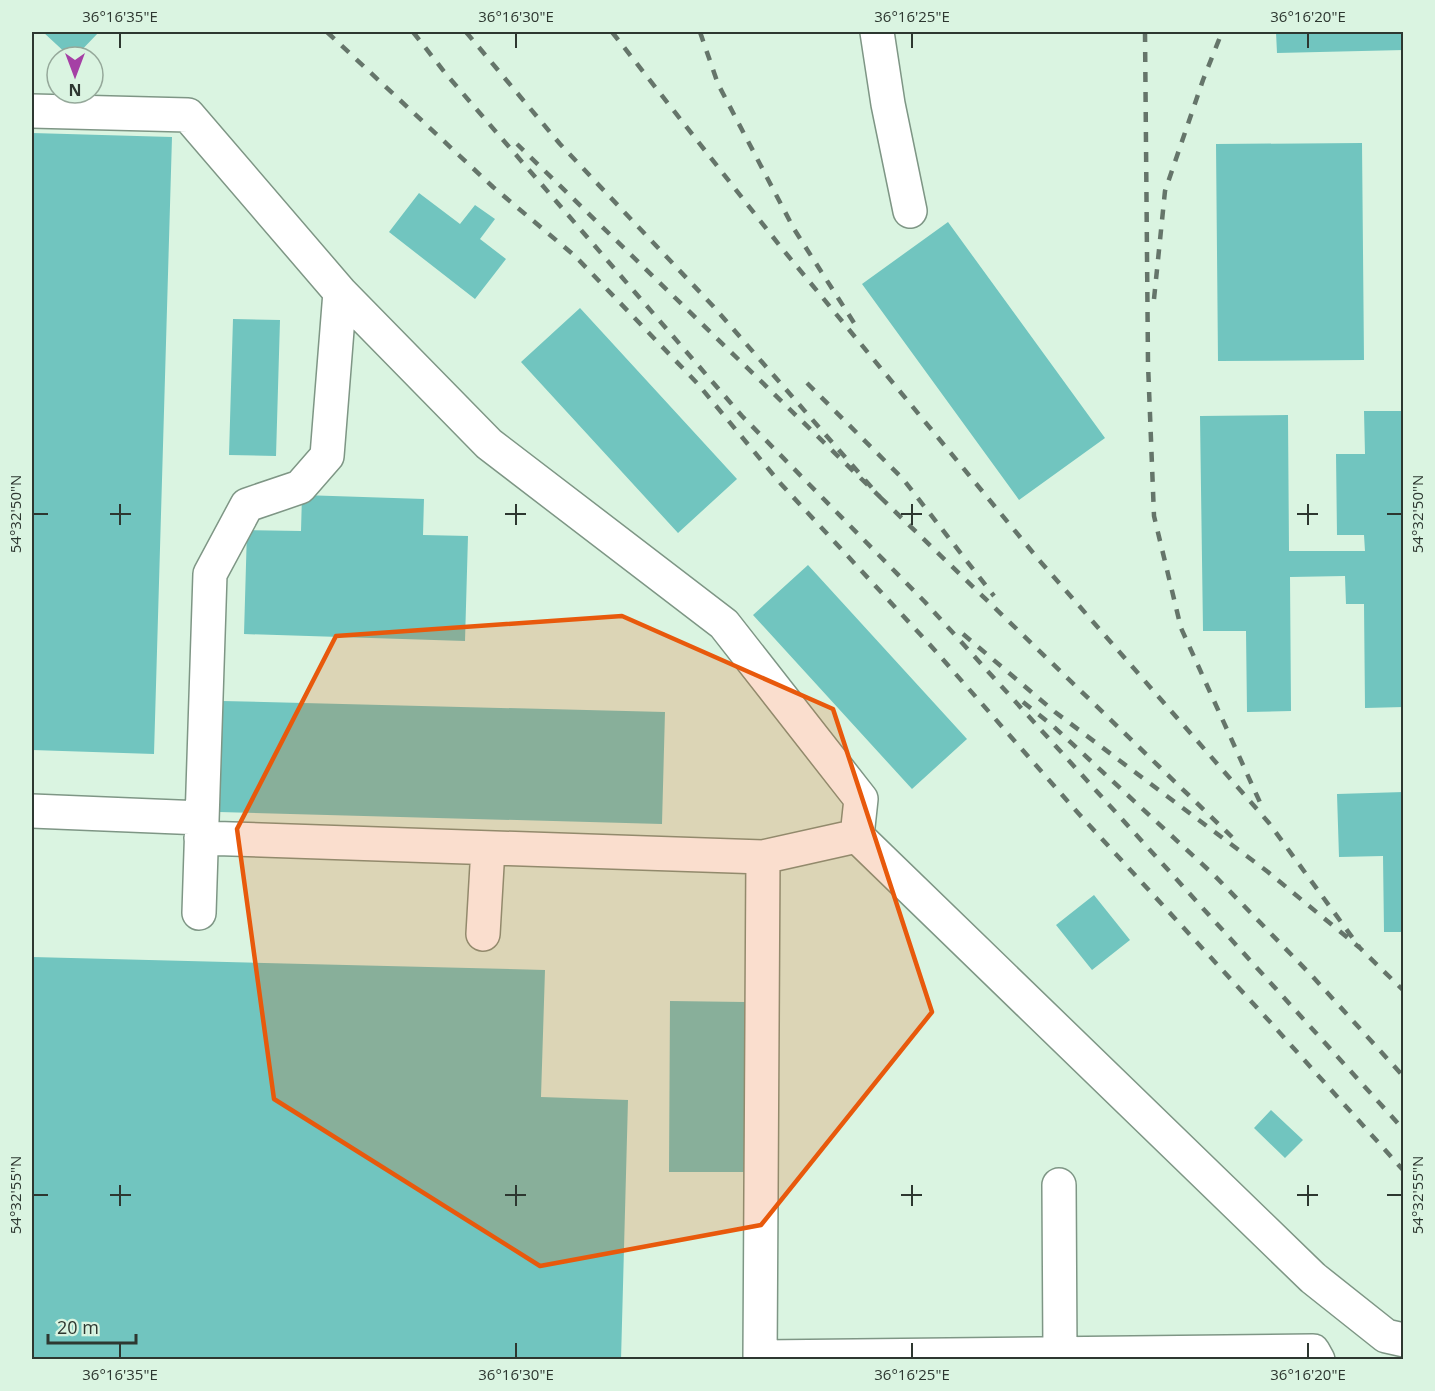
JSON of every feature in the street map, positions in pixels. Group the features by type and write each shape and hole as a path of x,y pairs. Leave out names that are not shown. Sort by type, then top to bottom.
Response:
{"lane":[{"path":"877,32 888,104 910,211"},
{"path":"32,111 188,115 340,292 489,444 724,624 861,799 857,836"},
{"path":"199,913 210,574 248,505 300,487 327,456 340,292"},
{"path":"32,811 201,828 488,848 763,857 857,836"},
{"path":"857,836 1313,1278 1386,1336 1404,1341"},
{"path":"483,934 488,848"},
{"path":"763,857 760,1358 1313,1351 1317,1359"},
{"path":"1059,1185 1060,1354"}],"highlighted area":[{"path":"622,616 833,709 932,1012 761,1225 540,1266 274,1099 237,829 336,636"}],"building":[{"path":"43,32 99,32 87,45 57,45"},
{"path":"1276,32 1404,32 1404,50 1277,53"},
{"path":"32,133 172,137 154,754 32,750"},
{"path":"1362,143 1364,360 1218,361 1216,144"},
{"path":"419,193 460,224 475,205 495,219 480,239 506,259 475,299 389,232"},
{"path":"948,222 1105,438 1019,500 862,284"},
{"path":"580,308 737,479 678,533 521,362"},
{"path":"233,319 280,320 276,456 229,455"},
{"path":"1364,411 1404,411 1404,707 1365,708 1364,604 1346,604 1345,576 1290,577 1291,711 1247,712 1246,631 1203,631 1200,416 1288,415 1289,551 1365,551 1364,535 1337,535 1336,454 1365,454"},
{"path":"302,495 424,499 423,535 468,536 465,641 244,634 247,530 301,531"},
{"path":"808,565 967,739 912,789 753,615"},
{"path":"222,701 665,712 662,824 219,812"},
{"path":"1404,792 1404,932 1384,932 1383,856 1339,857 1337,794"},
{"path":"1094,895 1130,940 1092,970 1056,925"},
{"path":"32,957 545,970 541,1097 628,1100 621,1360 32,1360"},
{"path":"670,1001 745,1002 744,1172 669,1172"},
{"path":"1271,1110 1303,1140 1285,1158 1254,1128"}],"railway":[{"path":"327,32 493,187 575,256 697,383 781,484 931,646 1079,814 1404,1171"},
{"path":"413,32 446,74 742,416 925,602 1404,1130"},
{"path":"466,32 560,144 713,306 880,497 517,144"},
{"path":"612,32 780,246 1039,560 1269,823 1360,948"},
{"path":"700,32 718,84 794,229 856,326"},
{"path":"1145,32 1148,364 1154,516 1181,628 1263,809"},
{"path":"1154,299 1165,191 1222,32"},
{"path":"807,383 903,479 994,596"},
{"path":"880,497 1232,837"},
{"path":"963,634 1055,712 1268,872 1360,948 1404,991"},
{"path":"1023,702 1052,725 1215,876 1313,977 1404,1077"}]}
